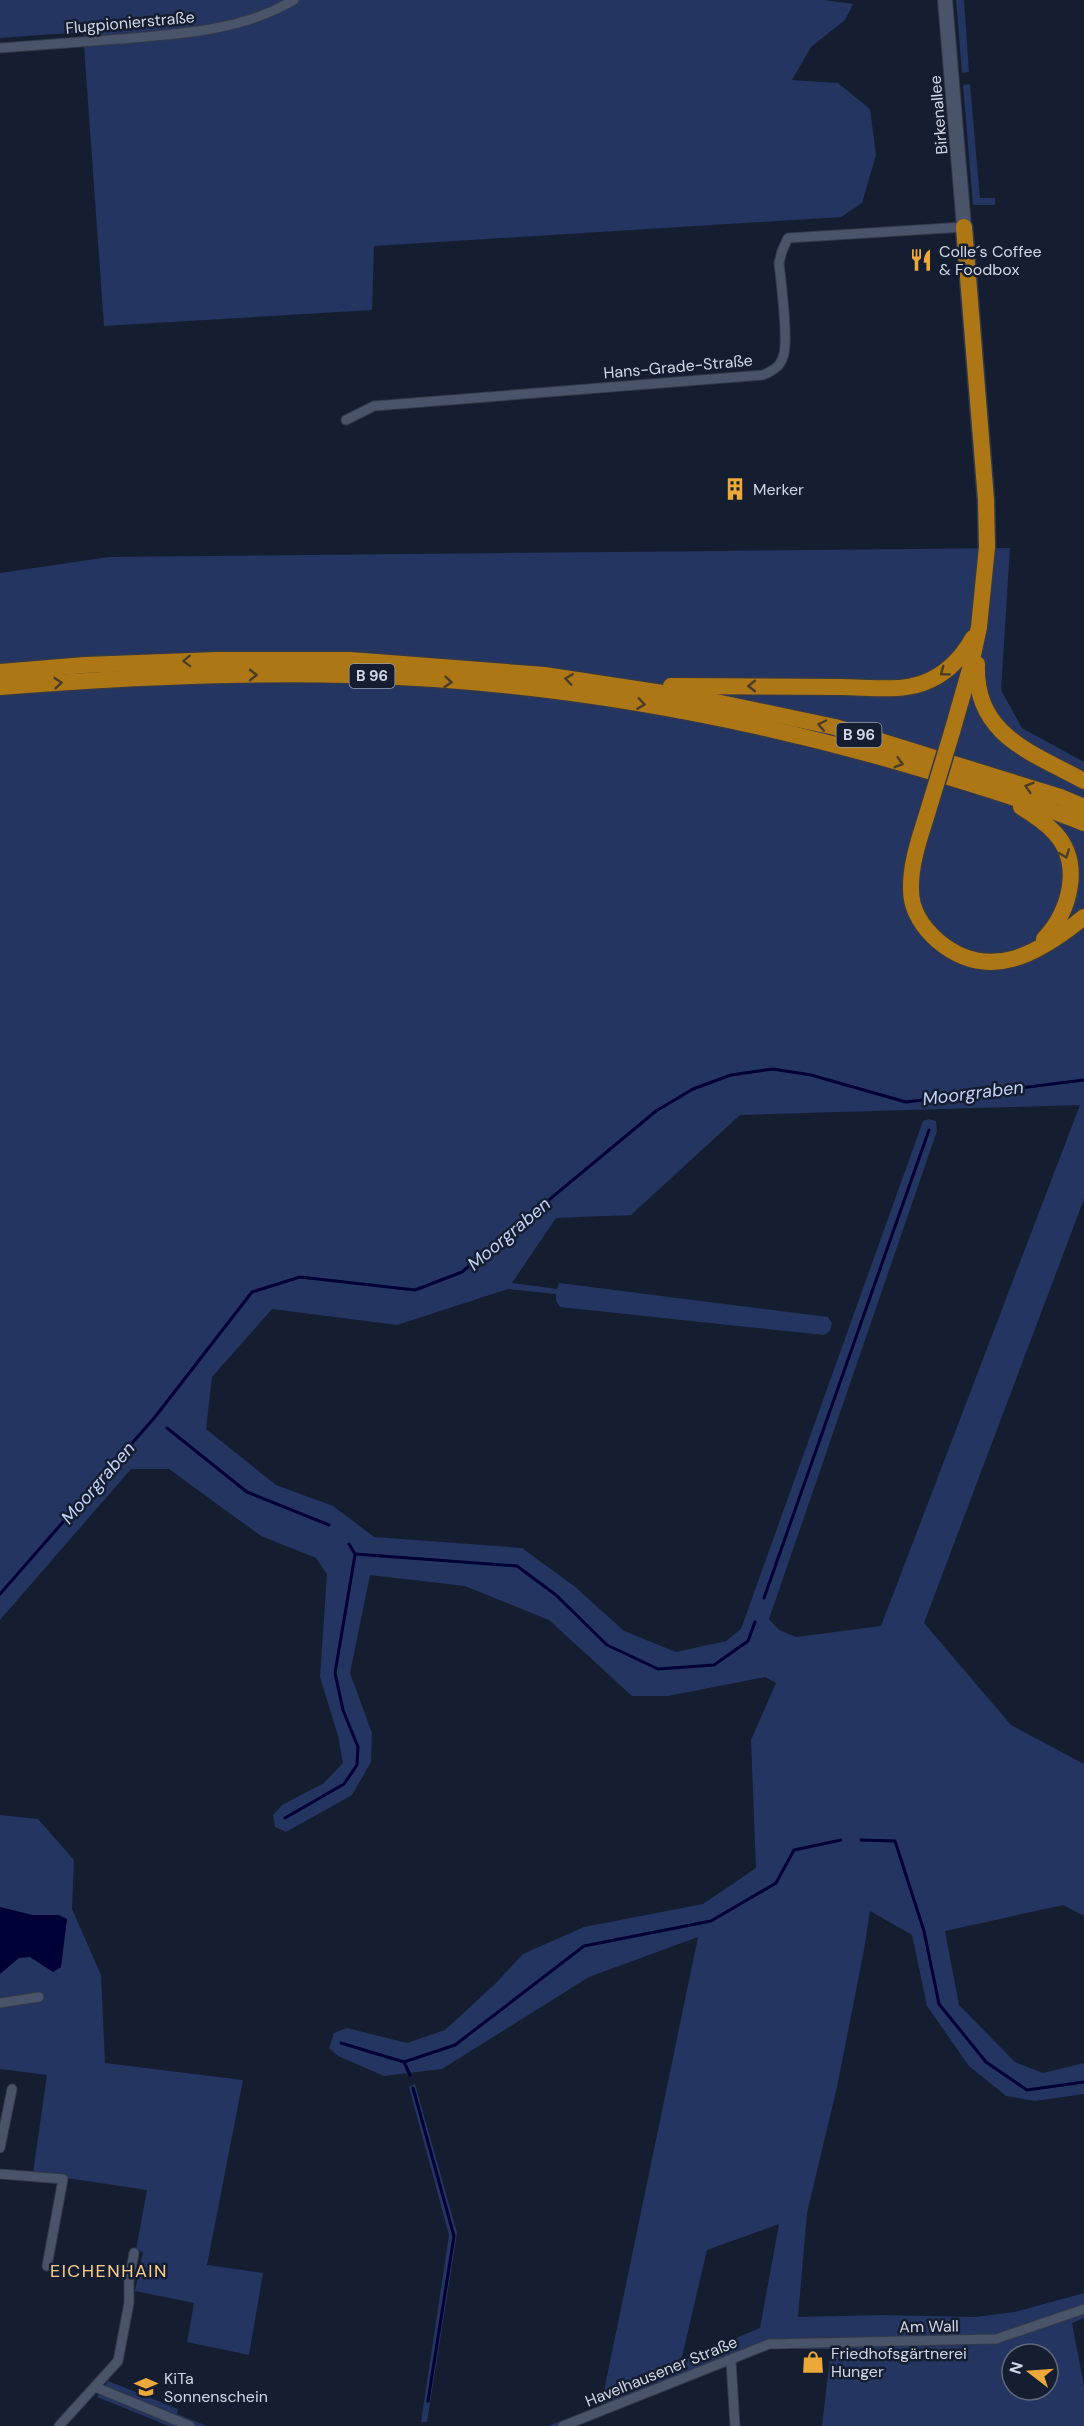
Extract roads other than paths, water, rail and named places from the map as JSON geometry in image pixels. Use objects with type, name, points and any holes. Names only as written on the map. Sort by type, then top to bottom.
[{"type":"highway","points":[[964,226],[986,500],[987,547],[979,627],[978,692],[991,722],[1006,737],[1084,782]]},
{"type":"highway","points":[[627,687],[885,688],[920,685],[937,678],[953,666],[965,653],[979,627]]},
{"type":"highway","points":[[979,627],[970,669],[912,873],[911,891],[914,906],[921,923],[944,946],[962,957],[994,963],[1012,960],[1031,953],[1067,931],[1084,917]]},
{"type":"highway","name":"B 96","points":[[0,672],[85,665],[217,660],[350,660],[544,675],[702,699],[835,727],[1060,797],[1084,807]]},
{"type":"highway","name":"B 96","points":[[0,687],[217,675],[338,675],[408,678],[544,690],[662,708],[825,741],[992,790],[1084,823]]},
{"type":"highway","points":[[992,790],[1040,819],[1056,834],[1065,850],[1071,870],[1070,890],[1063,913],[1053,930],[1031,953]]},
{"type":"street","name":"Flugpionierstraße","points":[[0,48],[205,30],[256,17],[294,0]]},
{"type":"street","name":"Birkenallee","points":[[945,0],[964,226]]},
{"type":"street","name":"Hans-Grade-Straße","points":[[346,420],[374,406],[763,375],[775,369],[783,357],[785,341],[779,263],[788,238],[964,226]]},
{"type":"street","points":[[0,2003],[39,1997]]},
{"type":"street","points":[[0,2148],[12,2089]]},
{"type":"street","points":[[0,2174],[63,2179],[47,2266]]},
{"type":"street","points":[[59,2426],[120,2356],[134,2253]]},
{"type":"street","name":"Am Wall","points":[[769,2344],[996,2339],[1084,2309]]},
{"type":"street","name":"Havelhausener Straße","points":[[563,2426],[769,2344]]},
{"type":"street","points":[[730,2361],[735,2426]]},
{"type":"street","points":[[95,2387],[190,2426]]},
{"type":"waterway","name":"Moorgraben","points":[[0,1594],[155,1417],[252,1292],[300,1277],[415,1290],[462,1272],[656,1111],[693,1089],[731,1075],[773,1069],[811,1075],[906,1102],[1084,1080]]},
{"type":"waterway","points":[[764,1598],[929,1130]]},
{"type":"waterway","points":[[167,1428],[247,1492],[329,1525]]},
{"type":"waterway","points":[[349,1544],[355,1554],[517,1566],[556,1595],[607,1645],[658,1669],[714,1665],[748,1641],[755,1622]]},
{"type":"waterway","points":[[285,1818],[344,1784],[357,1765],[358,1747],[343,1710],[335,1673],[355,1555]]},
{"type":"waterway","points":[[341,2043],[404,2062],[455,2045],[584,1946],[711,1921],[776,1883],[794,1850],[841,1840]]},
{"type":"waterway","points":[[861,1840],[895,1841],[924,1931],[939,2004],[986,2062],[1027,2090],[1084,2082]]},
{"type":"waterway","points":[[404,2062],[410,2075]]},
{"type":"waterway","points":[[413,2088],[454,2236],[428,2401]]},
{"type":"place","name":"Colle´s Coffee & Foodbox","points":[[921,260]]},
{"type":"place","name":"Merker","points":[[735,489]]},
{"type":"place","name":"Friedhofsgärtnerei Hunger","points":[[813,2362]]},
{"type":"place","name":"KiTa Sonnenschein","points":[[146,2387]]},
{"type":"district","name":"EICHENHAIN","points":[[109,2271]]}]
